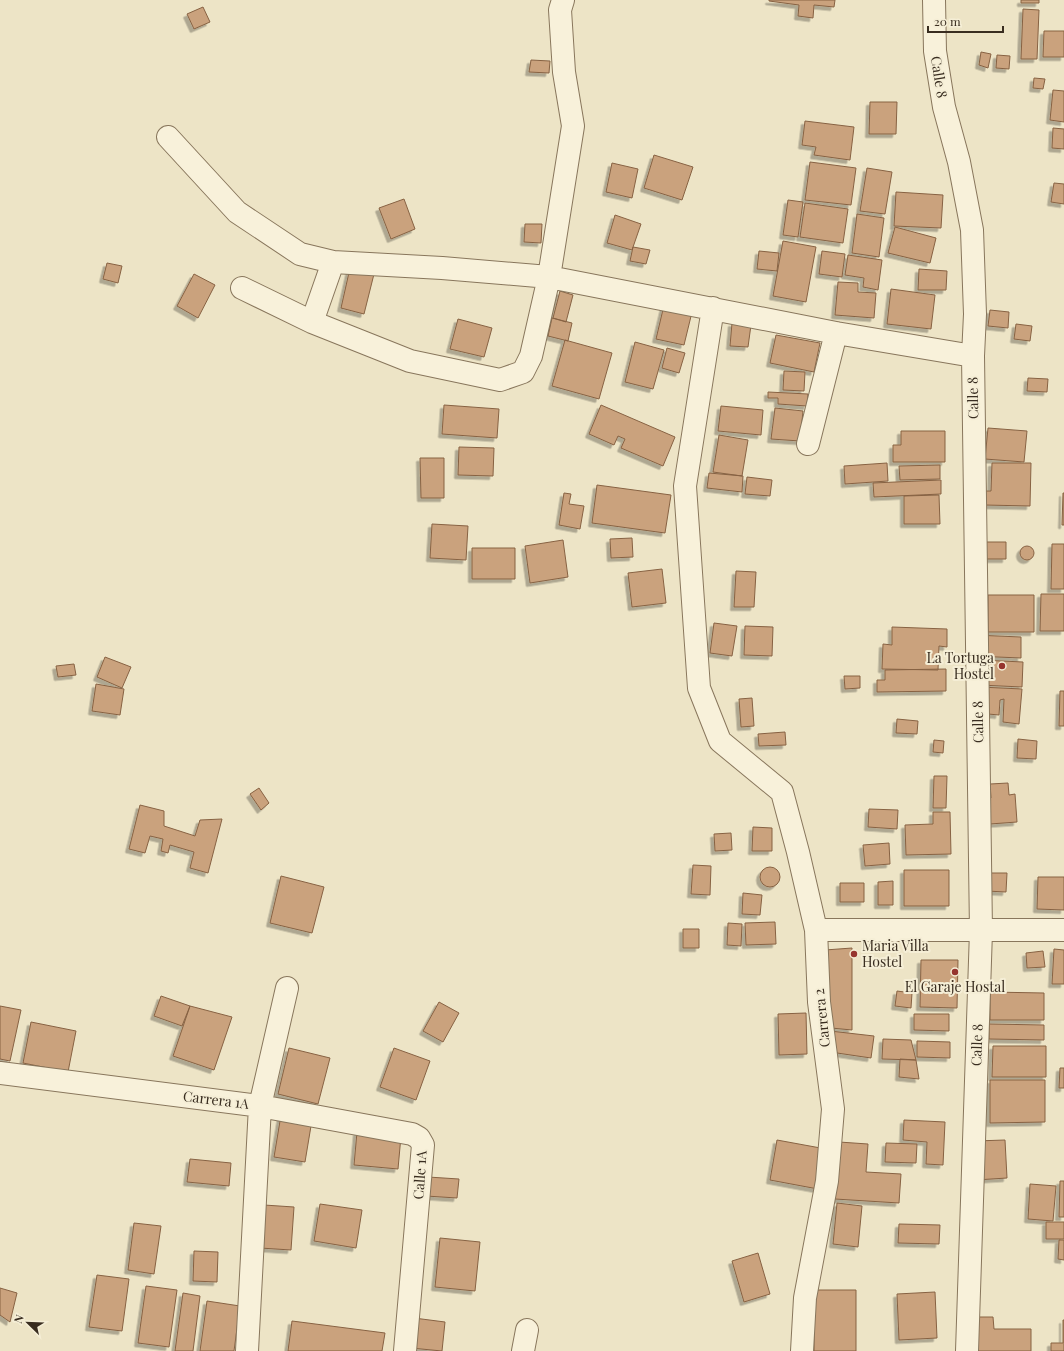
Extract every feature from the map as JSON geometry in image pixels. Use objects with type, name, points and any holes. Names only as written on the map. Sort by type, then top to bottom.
[{"type":"street","points":[[242,288],[312,322],[410,361],[500,380],[523,372],[531,356],[549,277],[573,126],[564,72],[560,10],[563,0]]},
{"type":"street","name":"Calle 8","points":[[934,0],[935,51],[944,107],[959,162],[972,230],[975,314],[973,356],[981,931],[968,1351]]},
{"type":"street","points":[[168,137],[236,212],[300,254],[333,262],[442,268],[549,277],[836,333],[973,356]]},
{"type":"street","points":[[312,322],[333,262]]},
{"type":"street","name":"Carrera 2","points":[[713,308],[685,486],[698,688],[720,741],[782,792],[816,930],[819,1002],[833,1109],[827,1181],[805,1298],[802,1351]]},
{"type":"street","points":[[808,444],[836,333]]},
{"type":"street","points":[[816,930],[1064,930]]},
{"type":"street","points":[[260,1106],[287,988]]},
{"type":"street","name":"Carrera 1A","points":[[0,1072],[260,1106],[247,1351]]},
{"type":"street","name":"Calle 1A","points":[[260,1106],[412,1134],[419,1138],[423,1145],[405,1351]]},
{"type":"street","points":[[523,1351],[527,1330]]},
{"type":"building","points":[[769,0],[835,0],[834,7],[814,5],[813,18],[798,16],[799,5]]},
{"type":"building","points":[[1021,0],[1039,0],[1039,3],[1021,3]]},
{"type":"building","points":[[203,7],[210,22],[194,29],[187,14]]},
{"type":"building","points":[[1023,9],[1039,10],[1037,59],[1021,59]]},
{"type":"building","points":[[1044,31],[1064,31],[1064,57],[1043,57]]},
{"type":"building","points":[[981,52],[991,54],[988,68],[979,65]]},
{"type":"building","points":[[997,55],[1010,56],[1009,69],[996,68]]},
{"type":"building","points":[[531,60],[550,61],[549,73],[529,72]]},
{"type":"building","points":[[1034,78],[1045,79],[1043,89],[1033,88]]},
{"type":"building","points":[[1053,90],[1064,91],[1064,122],[1050,120]]},
{"type":"building","points":[[870,102],[897,102],[896,134],[869,134]]},
{"type":"building","points":[[805,121],[854,127],[850,160],[814,155],[816,147],[802,145]]},
{"type":"building","points":[[1053,128],[1064,129],[1064,149],[1052,148]]},
{"type":"building","points":[[654,155],[693,167],[682,200],[644,188]]},
{"type":"building","points":[[810,162],[856,168],[851,205],[805,200]]},
{"type":"building","points":[[612,163],[638,169],[632,198],[606,192]]},
{"type":"building","points":[[867,168],[892,172],[885,214],[860,211]]},
{"type":"building","points":[[1054,183],[1064,184],[1064,204],[1051,202]]},
{"type":"building","points":[[896,192],[943,195],[941,228],[894,226]]},
{"type":"building","points":[[404,199],[415,229],[391,239],[379,208]]},
{"type":"building","points":[[788,200],[803,202],[798,237],[783,235]]},
{"type":"building","points":[[805,203],[848,209],[843,243],[800,237]]},
{"type":"building","points":[[857,214],[884,218],[879,257],[852,253]]},
{"type":"building","points":[[615,215],[641,224],[632,250],[607,243]]},
{"type":"building","points":[[525,224],[542,224],[541,243],[524,242]]},
{"type":"building","points":[[895,227],[936,238],[930,263],[888,253]]},
{"type":"building","points":[[783,241],[816,247],[806,302],[773,296]]},
{"type":"building","points":[[633,247],[650,250],[646,264],[630,261]]},
{"type":"building","points":[[759,251],[779,253],[777,271],[757,269]]},
{"type":"building","points":[[822,251],[845,254],[842,277],[819,274]]},
{"type":"building","points":[[848,255],[882,260],[878,290],[863,287],[864,278],[845,275]]},
{"type":"building","points":[[107,263],[122,266],[118,283],[103,279]]},
{"type":"building","points":[[350,268],[374,274],[364,314],[341,308]]},
{"type":"building","points":[[919,269],[947,271],[946,290],[918,290]]},
{"type":"building","points":[[194,274],[215,285],[198,318],[177,306]]},
{"type":"building","points":[[838,282],[858,283],[858,292],[876,293],[874,318],[835,315]]},
{"type":"building","points":[[891,289],[935,295],[931,329],[887,324]]},
{"type":"building","points":[[560,291],[573,295],[566,322],[553,318]]},
{"type":"building","points":[[665,301],[693,308],[684,345],[656,339]]},
{"type":"building","points":[[990,310],[1009,312],[1008,328],[988,326]]},
{"type":"building","points":[[552,318],[572,323],[568,341],[548,336]]},
{"type":"building","points":[[458,319],[492,328],[484,357],[450,349]]},
{"type":"building","points":[[732,323],[751,325],[748,347],[730,346]]},
{"type":"building","points":[[1016,324],[1032,326],[1030,341],[1014,339]]},
{"type":"building","points":[[776,335],[820,343],[814,372],[770,363]]},
{"type":"building","points":[[565,340],[612,353],[599,399],[552,386]]},
{"type":"building","points":[[635,342],[664,350],[653,389],[625,382]]},
{"type":"building","points":[[667,348],[685,353],[679,373],[662,368]]},
{"type":"building","points":[[784,371],[805,372],[804,391],[783,390]]},
{"type":"building","points":[[1028,378],[1048,379],[1047,392],[1027,391]]},
{"type":"building","points":[[768,392],[808,394],[807,406],[778,404],[778,398],[768,398]]},
{"type":"building","points":[[444,405],[499,409],[497,438],[442,434]]},
{"type":"building","points":[[601,405],[675,437],[663,466],[621,448],[625,439],[618,436],[614,445],[589,434]]},
{"type":"building","points":[[721,406],[763,410],[761,435],[718,431]]},
{"type":"building","points":[[775,408],[803,411],[800,441],[771,439]]},
{"type":"building","points":[[988,428],[1027,431],[1024,462],[985,459]]},
{"type":"building","points":[[901,431],[945,431],[945,462],[893,462],[893,445],[901,445]]},
{"type":"building","points":[[719,435],[748,440],[742,476],[713,472]]},
{"type":"building","points":[[459,447],[494,448],[493,476],[458,475]]},
{"type":"building","points":[[420,458],[444,458],[444,498],[421,498]]},
{"type":"building","points":[[887,463],[888,481],[845,484],[844,466]]},
{"type":"building","points":[[992,463],[1031,463],[1030,506],[984,505],[984,491],[991,491]]},
{"type":"building","points":[[940,465],[940,479],[900,480],[899,466]]},
{"type":"building","points":[[709,473],[743,476],[742,492],[707,488]]},
{"type":"building","points":[[747,477],[772,480],[770,496],[745,494]]},
{"type":"building","points":[[941,480],[941,494],[874,497],[873,483]]},
{"type":"building","points":[[597,485],[671,495],[665,533],[592,523]]},
{"type":"building","points":[[564,493],[571,494],[569,504],[584,506],[580,529],[559,525]]},
{"type":"building","points":[[1063,493],[1064,525],[1062,525]]},
{"type":"building","points":[[939,495],[940,524],[904,524],[904,496]]},
{"type":"building","points":[[432,524],[468,526],[466,560],[430,558]]},
{"type":"building","points":[[632,538],[633,557],[611,558],[610,539]]},
{"type":"building","points":[[563,540],[568,577],[530,583],[525,546]]},
{"type":"building","points":[[979,542],[1006,542],[1006,559],[978,559]]},
{"type":"building","points":[[1052,544],[1064,544],[1064,589],[1051,589]]},
{"type":"building","points":[[1027,546],[1032,548],[1034,553],[1032,558],[1027,560],[1022,558],[1020,553],[1022,548]]},
{"type":"building","points":[[472,548],[515,548],[515,579],[472,579]]},
{"type":"building","points":[[662,569],[666,603],[632,607],[628,573]]},
{"type":"building","points":[[736,571],[756,572],[754,607],[734,607]]},
{"type":"building","points":[[1041,594],[1064,594],[1064,631],[1040,631]]},
{"type":"building","points":[[988,595],[1034,595],[1034,632],[988,632]]},
{"type":"building","points":[[714,623],[737,626],[732,656],[710,653]]},
{"type":"building","points":[[745,626],[773,627],[772,656],[744,655]]},
{"type":"building","points":[[892,627],[947,629],[947,647],[939,646],[938,670],[882,669],[883,644],[892,645]]},
{"type":"building","points":[[974,635],[1021,637],[1021,658],[973,656]]},
{"type":"building","points":[[105,657],[131,667],[122,688],[97,677]]},
{"type":"building","points":[[981,660],[1023,662],[1022,687],[980,685]]},
{"type":"building","points":[[74,664],[76,675],[58,677],[56,666]]},
{"type":"building","points":[[946,669],[946,691],[877,692],[877,680],[885,680],[885,670]]},
{"type":"building","points":[[844,676],[860,676],[860,688],[845,689]]},
{"type":"building","points":[[96,684],[124,689],[120,715],[92,711]]},
{"type":"building","points":[[980,687],[1022,689],[1019,724],[1003,722],[1004,699],[1000,700],[999,715],[977,713]]},
{"type":"building","points":[[1060,691],[1064,691],[1064,726],[1059,726]]},
{"type":"building","points":[[752,698],[754,726],[741,727],[739,699]]},
{"type":"building","points":[[897,719],[918,721],[917,734],[896,733]]},
{"type":"building","points":[[785,732],[786,745],[759,746],[758,734]]},
{"type":"building","points":[[1018,739],[1037,741],[1036,759],[1017,758]]},
{"type":"building","points":[[934,740],[944,741],[943,753],[933,752]]},
{"type":"building","points":[[934,776],[947,776],[946,808],[933,808]]},
{"type":"building","points":[[1008,783],[1009,795],[1015,794],[1017,822],[990,824],[980,799],[991,798],[990,784]]},
{"type":"building","points":[[259,788],[269,803],[261,810],[250,794]]},
{"type":"building","points":[[140,805],[164,811],[164,826],[195,836],[200,820],[222,819],[208,873],[190,868],[194,852],[170,845],[168,853],[161,851],[163,839],[150,836],[145,853],[129,849]]},
{"type":"building","points":[[869,809],[898,810],[897,829],[868,827]]},
{"type":"building","points":[[933,812],[950,812],[951,854],[906,855],[905,825],[933,824]]},
{"type":"building","points":[[753,827],[772,828],[772,851],[752,851]]},
{"type":"building","points":[[731,833],[732,850],[715,851],[714,834]]},
{"type":"building","points":[[889,843],[890,864],[865,866],[863,845]]},
{"type":"building","points":[[693,865],[711,866],[710,895],[691,894]]},
{"type":"building","points":[[766,867],[774,867],[780,873],[780,881],[774,887],[766,887],[760,881],[760,873]]},
{"type":"building","points":[[904,870],[949,870],[949,906],[904,906]]},
{"type":"building","points":[[987,873],[1007,873],[1006,892],[986,891]]},
{"type":"building","points":[[281,876],[324,887],[312,933],[270,923]]},
{"type":"building","points":[[1038,877],[1064,877],[1064,910],[1037,909]]},
{"type":"building","points":[[893,881],[893,905],[878,905],[878,882]]},
{"type":"building","points":[[840,883],[864,883],[864,902],[840,902]]},
{"type":"building","points":[[743,893],[762,895],[760,915],[742,914]]},
{"type":"building","points":[[775,922],[776,944],[746,945],[745,923]]},
{"type":"building","points":[[728,923],[742,924],[741,946],[727,945]]},
{"type":"building","points":[[683,929],[699,929],[699,948],[683,948]]},
{"type":"building","points":[[852,948],[852,1030],[831,1028],[825,950]]},
{"type":"building","points":[[1054,949],[1064,950],[1064,984],[1052,984]]},
{"type":"building","points":[[1043,951],[1045,967],[1027,968],[1026,953]]},
{"type":"building","points":[[921,960],[958,960],[957,1008],[920,1007]]},
{"type":"building","points":[[897,991],[912,993],[911,1008],[895,1006]]},
{"type":"building","points":[[990,992],[1044,993],[1044,1020],[990,1020]]},
{"type":"building","points":[[161,996],[190,1006],[182,1026],[154,1016]]},
{"type":"building","points":[[439,1002],[459,1013],[443,1042],[423,1031]]},
{"type":"building","points":[[0,1006],[21,1010],[10,1061],[0,1059]]},
{"type":"building","points":[[190,1006],[232,1017],[214,1070],[173,1056]]},
{"type":"building","points":[[806,1013],[807,1054],[779,1055],[778,1014]]},
{"type":"building","points":[[914,1014],[949,1014],[949,1031],[914,1030]]},
{"type":"building","points":[[31,1022],[76,1031],[68,1072],[23,1063]]},
{"type":"building","points":[[989,1024],[1044,1025],[1044,1040],[989,1039]]},
{"type":"building","points":[[830,1031],[874,1036],[871,1058],[837,1053]]},
{"type":"building","points":[[883,1039],[911,1040],[916,1060],[882,1059]]},
{"type":"building","points":[[917,1041],[950,1042],[950,1058],[917,1057]]},
{"type":"building","points":[[993,1046],[1046,1046],[1046,1077],[992,1077]]},
{"type":"building","points":[[289,1048],[330,1058],[318,1104],[278,1094]]},
{"type":"building","points":[[394,1048],[430,1061],[416,1100],[380,1087]]},
{"type":"building","points":[[900,1059],[916,1060],[919,1079],[899,1077]]},
{"type":"building","points":[[1060,1068],[1064,1068],[1064,1088],[1059,1088]]},
{"type":"building","points":[[990,1080],[1045,1080],[1045,1122],[990,1123]]},
{"type":"building","points":[[281,1115],[312,1120],[305,1162],[274,1157]]},
{"type":"building","points":[[904,1120],[945,1122],[943,1165],[926,1164],[927,1142],[903,1140]]},
{"type":"building","points":[[357,1132],[401,1136],[398,1169],[354,1165]]},
{"type":"building","points":[[777,1140],[826,1149],[818,1189],[770,1180]]},
{"type":"building","points":[[1005,1140],[1007,1178],[976,1180],[975,1141]]},
{"type":"building","points":[[839,1142],[868,1144],[866,1172],[901,1174],[899,1203],[835,1199]]},
{"type":"building","points":[[886,1143],[917,1144],[916,1163],[885,1162]]},
{"type":"building","points":[[190,1159],[231,1163],[229,1186],[187,1182]]},
{"type":"building","points":[[428,1177],[459,1179],[457,1198],[426,1196]]},
{"type":"building","points":[[1060,1181],[1064,1181],[1064,1217],[1059,1217]]},
{"type":"building","points":[[1030,1184],[1056,1186],[1053,1221],[1028,1219]]},
{"type":"building","points":[[837,1203],[862,1206],[858,1247],[833,1244]]},
{"type":"building","points":[[320,1204],[362,1210],[356,1248],[314,1241]]},
{"type":"building","points":[[264,1205],[294,1207],[291,1250],[260,1248]]},
{"type":"building","points":[[1046,1222],[1064,1222],[1064,1239],[1046,1239]]},
{"type":"building","points":[[134,1223],[161,1226],[154,1274],[128,1270]]},
{"type":"building","points":[[899,1224],[940,1225],[939,1244],[898,1243]]},
{"type":"building","points":[[440,1238],[480,1242],[475,1291],[435,1287]]},
{"type":"building","points":[[1059,1240],[1064,1240],[1064,1260],[1058,1259]]},
{"type":"building","points":[[194,1251],[218,1252],[217,1282],[193,1281]]},
{"type":"building","points":[[758,1253],[770,1294],[744,1302],[732,1261]]},
{"type":"building","points":[[97,1275],[129,1279],[122,1331],[89,1327]]},
{"type":"building","points":[[146,1286],[177,1290],[169,1347],[138,1343]]},
{"type":"building","points":[[0,1288],[17,1293],[10,1322],[0,1315]]},
{"type":"building","points":[[814,1290],[856,1290],[856,1351],[814,1351]]},
{"type":"building","points":[[935,1292],[937,1338],[899,1340],[897,1294]]},
{"type":"building","points":[[183,1293],[200,1296],[193,1351],[175,1351]]},
{"type":"building","points":[[207,1301],[240,1306],[234,1351],[200,1351]]},
{"type":"building","points":[[972,1317],[993,1317],[994,1329],[1031,1329],[1031,1351],[972,1351]]},
{"type":"building","points":[[414,1318],[445,1322],[442,1351],[411,1348]]},
{"type":"building","points":[[1063,1320],[1064,1351],[1051,1351],[1051,1343],[1063,1343]]},
{"type":"building","points":[[292,1321],[385,1333],[382,1351],[288,1351]]},
{"type":"place","name":"La Tortuga Hostel","points":[[1002,666]]},
{"type":"place","name":"Maria Villa Hostel","points":[[854,954]]},
{"type":"place","name":"El Garaje Hostal","points":[[955,972]]}]
